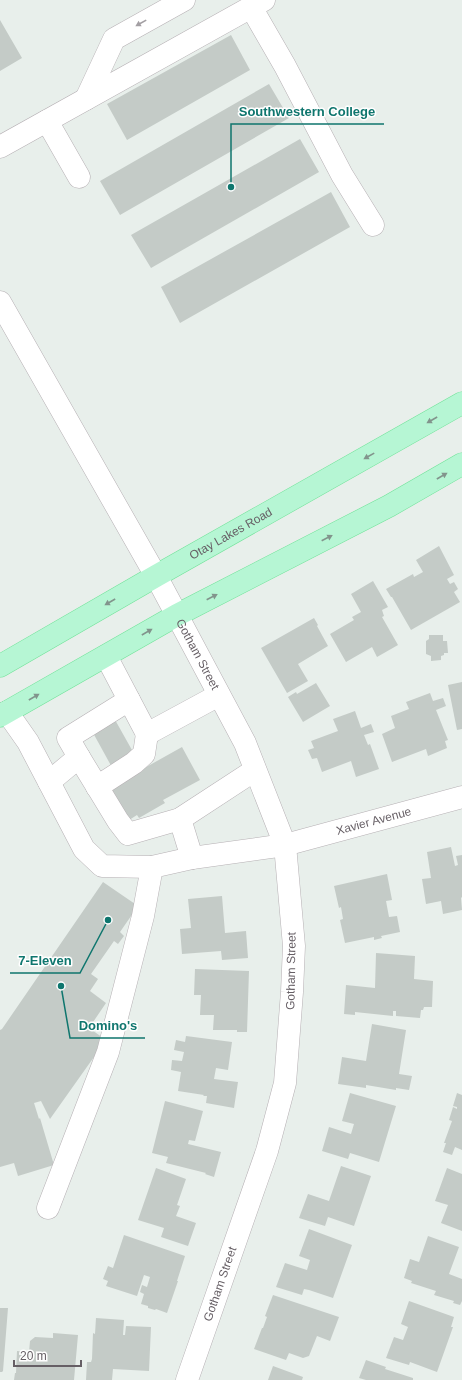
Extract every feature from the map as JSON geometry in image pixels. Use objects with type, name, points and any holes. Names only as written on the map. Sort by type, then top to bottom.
[{"type":"main road","name":"Otay Lakes Road","points":[[0,666],[462,403]]},
{"type":"main road","points":[[4,714],[177,614],[389,506],[462,464]]},
{"type":"street","points":[[86,99],[114,39],[184,0]]},
{"type":"street","points":[[0,147],[258,4],[286,66],[342,175],[373,225]]},
{"type":"street","points":[[47,121],[79,177]]},
{"type":"street","name":"Gotham Street","points":[[0,302],[156,576],[245,743],[285,845],[294,946],[292,992],[284,1083],[267,1151],[186,1380]]},
{"type":"street","points":[[97,787],[134,763],[144,754],[147,734],[106,656]]},
{"type":"street","points":[[147,734],[219,695]]},
{"type":"street","points":[[129,700],[68,738],[118,821],[128,834],[180,819],[256,770]]},
{"type":"street","name":"Xavier Avenue","points":[[4,714],[28,742],[84,849],[102,866],[152,867],[192,858],[285,845],[462,797]]},
{"type":"street","points":[[49,782],[79,757]]},
{"type":"street","points":[[180,819],[192,858]]},
{"type":"street","points":[[48,1208],[108,1052],[143,916],[152,867]]},
{"type":"building","points":[[0,20],[22,58],[0,71]]},
{"type":"building","points":[[231,35],[250,70],[127,140],[107,104]]},
{"type":"building","points":[[269,84],[289,118],[120,215],[100,181]]},
{"type":"building","points":[[300,139],[319,172],[151,268],[131,235]]},
{"type":"building","points":[[331,192],[350,227],[180,323],[161,287]]},
{"type":"building","points":[[439,546],[454,575],[447,579],[450,584],[454,582],[458,589],[454,592],[460,602],[411,630],[386,589],[413,574],[414,577],[423,572],[416,560]]},
{"type":"building","points":[[373,581],[388,607],[382,610],[384,616],[382,617],[398,645],[377,657],[372,647],[346,662],[330,634],[354,620],[352,617],[361,612],[351,594]]},
{"type":"building","points":[[314,618],[328,646],[298,664],[308,681],[287,693],[261,648]]},
{"type":"building","points":[[429,635],[443,635],[443,641],[447,641],[448,653],[444,653],[444,655],[441,656],[441,660],[431,661],[431,656],[426,654],[426,641],[429,639]]},
{"type":"building","points":[[462,682],[462,729],[457,730],[448,685]]},
{"type":"building","points":[[316,683],[330,706],[303,722],[288,697],[296,692],[297,694]]},
{"type":"building","points":[[430,693],[433,701],[443,698],[446,706],[436,710],[448,740],[445,741],[447,748],[428,756],[426,749],[392,762],[382,734],[395,728],[391,716],[409,709],[406,702]]},
{"type":"building","points":[[355,711],[361,728],[371,724],[374,732],[364,735],[368,745],[370,744],[379,769],[356,777],[351,761],[322,772],[317,758],[312,759],[308,750],[314,748],[311,741],[338,731],[333,719]]},
{"type":"building","points":[[114,718],[137,759],[114,771],[92,731]]},
{"type":"building","points":[[182,747],[200,780],[163,800],[165,803],[139,818],[137,815],[126,822],[107,789]]},
{"type":"building","points":[[451,847],[455,866],[458,865],[456,856],[462,855],[462,910],[443,914],[441,901],[426,904],[422,879],[431,878],[427,852]]},
{"type":"building","points":[[387,874],[392,900],[386,901],[389,917],[397,916],[400,932],[381,936],[382,938],[374,940],[374,937],[345,943],[340,920],[343,919],[341,907],[339,908],[334,886]]},
{"type":"building","points":[[103,882],[138,906],[120,932],[124,936],[118,944],[114,941],[91,974],[98,979],[90,991],[106,1003],[89,1028],[106,1040],[50,1119],[41,1101],[34,1103],[54,1165],[18,1176],[14,1163],[0,1167],[0,1030]]},
{"type":"building","points":[[222,896],[225,933],[246,931],[248,958],[222,960],[221,951],[182,954],[180,929],[191,928],[188,899]]},
{"type":"building","points":[[376,953],[415,956],[414,979],[433,981],[432,1007],[424,1007],[423,1010],[421,1010],[420,1018],[396,1016],[396,1011],[393,1011],[393,1016],[355,1012],[355,1015],[344,1014],[346,985],[375,988]]},
{"type":"building","points":[[195,969],[249,971],[247,1032],[237,1032],[237,1030],[213,1030],[214,1015],[200,1015],[201,995],[194,995]]},
{"type":"building","points":[[372,1024],[406,1030],[399,1074],[412,1076],[409,1090],[396,1088],[396,1090],[366,1085],[366,1088],[338,1084],[342,1057],[366,1061]]},
{"type":"building","points":[[186,1036],[232,1042],[228,1070],[216,1068],[214,1079],[238,1082],[234,1108],[206,1103],[207,1096],[203,1096],[204,1095],[178,1091],[181,1072],[171,1070],[172,1060],[182,1061],[184,1052],[174,1050],[176,1040],[185,1042]]},
{"type":"building","points":[[350,1093],[396,1106],[379,1162],[350,1153],[348,1159],[322,1151],[329,1127],[351,1134],[354,1124],[342,1121]]},
{"type":"building","points":[[457,1093],[462,1095],[462,1150],[455,1147],[452,1155],[443,1152],[446,1143],[444,1143],[452,1121],[449,1120],[453,1107],[457,1109],[457,1107],[453,1106]]},
{"type":"building","points":[[165,1101],[203,1111],[195,1141],[189,1140],[188,1144],[221,1152],[214,1177],[205,1174],[206,1173],[166,1163],[168,1157],[152,1153]]},
{"type":"building","points":[[341,1166],[371,1176],[354,1226],[328,1217],[325,1226],[299,1218],[308,1194],[329,1201]]},
{"type":"building","points":[[156,1168],[186,1179],[177,1205],[180,1206],[176,1216],[196,1223],[188,1246],[161,1237],[164,1228],[138,1220]]},
{"type":"building","points":[[447,1168],[462,1174],[462,1231],[441,1223],[448,1205],[435,1201]]},
{"type":"building","points":[[309,1229],[352,1245],[333,1298],[304,1289],[302,1295],[276,1287],[285,1263],[307,1270],[310,1260],[299,1256]]},
{"type":"building","points":[[124,1235],[185,1256],[167,1313],[148,1308],[148,1306],[141,1304],[144,1294],[140,1292],[142,1285],[147,1287],[150,1277],[144,1275],[137,1296],[106,1286],[108,1281],[103,1279],[108,1266],[113,1268]]},
{"type":"building","points":[[428,1236],[459,1247],[449,1274],[462,1279],[462,1301],[460,1305],[453,1303],[454,1301],[434,1295],[436,1291],[411,1283],[412,1281],[404,1278],[410,1259],[419,1262]]},
{"type":"building","points":[[273,1295],[339,1317],[330,1341],[317,1336],[309,1356],[303,1358],[289,1353],[286,1360],[254,1349],[267,1317],[265,1316]]},
{"type":"building","points":[[409,1301],[454,1317],[451,1327],[453,1327],[437,1372],[410,1362],[409,1365],[386,1358],[394,1337],[403,1340],[408,1327],[401,1324]]},
{"type":"building","points":[[0,1308],[8,1308],[2,1372],[0,1372]]},
{"type":"building","points":[[96,1318],[124,1320],[123,1335],[125,1335],[126,1326],[151,1327],[149,1371],[113,1369],[112,1380],[86,1380],[87,1362],[91,1362],[92,1359],[93,1333],[95,1334]]},
{"type":"building","points":[[53,1333],[78,1335],[74,1380],[14,1380],[16,1373],[17,1351],[29,1352],[30,1341],[35,1337],[53,1338]]},
{"type":"building","points":[[366,1360],[386,1367],[385,1369],[413,1378],[413,1380],[366,1380],[359,1378]]},
{"type":"building","points":[[273,1366],[303,1377],[302,1380],[268,1380]]},
{"type":"place","name":"Southwestern College","points":[[231,187]]},
{"type":"place","name":"7-Eleven","points":[[108,920]]},
{"type":"place","name":"Domino's","points":[[61,986]]}]
